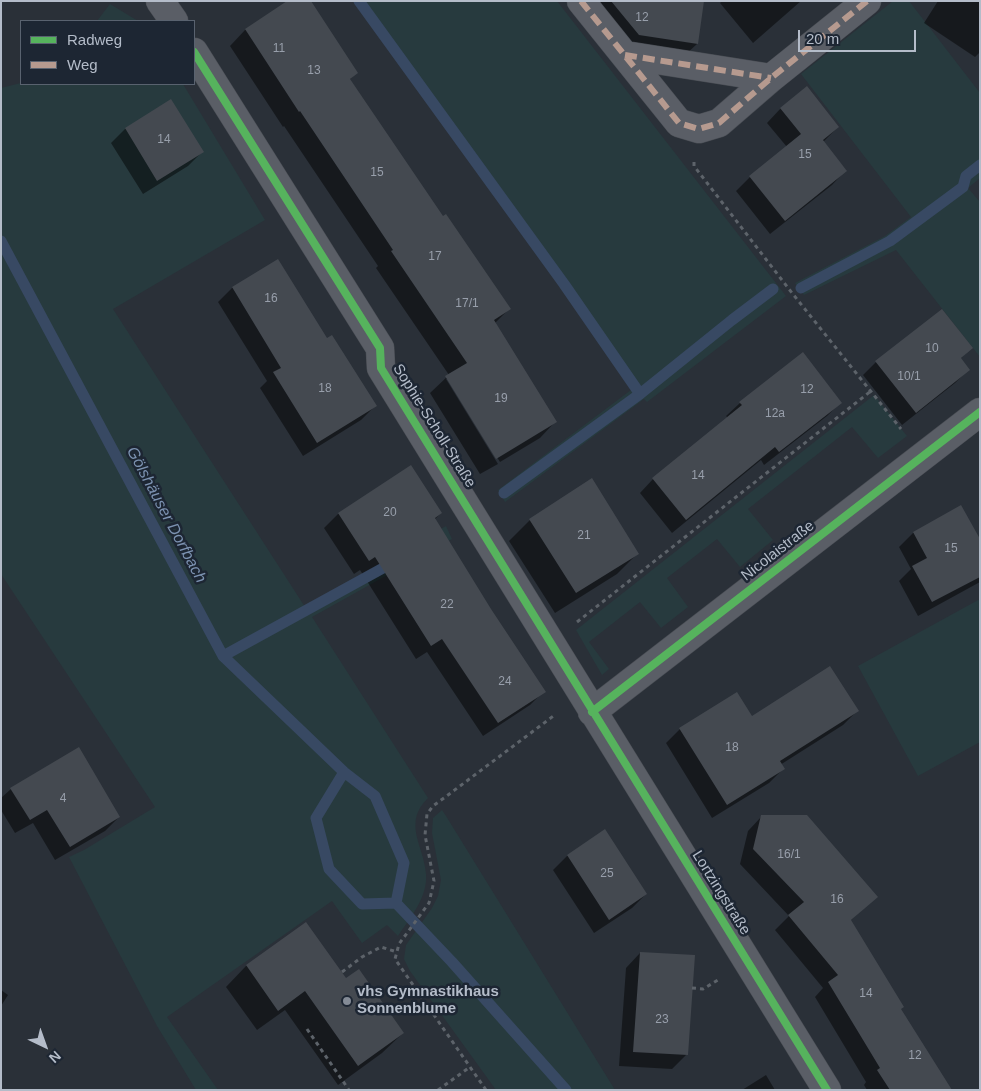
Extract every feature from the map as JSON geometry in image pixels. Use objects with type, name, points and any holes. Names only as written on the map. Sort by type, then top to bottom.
[{"type":"street","points":[[160,1],[173,20]]},
{"type":"street","points":[[581,1],[679,123],[699,129],[719,123],[771,78],[867,1]]},
{"type":"street","name":"Sophie-Scholl-Straße","points":[[195,54],[380,348],[381,368],[592,712]]},
{"type":"street","points":[[625,55],[771,78]]},
{"type":"street","name":"Nicolaistraße","points":[[592,712],[977,421]]},
{"type":"street","name":"Lortzingstraße","points":[[592,712],[827,1090]]},
{"type":"path","points":[[699,129],[694,166],[906,436]]},
{"type":"path","points":[[576,622],[871,391]]},
{"type":"path","points":[[486,1090],[395,959],[399,944],[429,903],[434,881],[425,835],[427,814],[433,806],[558,713]]},
{"type":"path","points":[[342,972],[362,957],[381,948],[397,952]]},
{"type":"path","points":[[692,988],[703,989],[721,979]]},
{"type":"path","points":[[307,1029],[349,1090]]},
{"type":"path","points":[[438,1090],[470,1066]]},
{"type":"green space","points":[[359,1],[557,1],[786,296],[647,402],[644,399],[505,502],[498,490],[635,387],[564,284]]},
{"type":"green space","points":[[893,1],[909,1],[980,93],[980,178],[968,188],[980,202],[980,357],[896,250],[804,295],[795,283],[885,236],[911,217],[801,74]]},
{"type":"green space","points":[[110,4],[136,20],[98,20]]},
{"type":"green space","points":[[20,83],[20,85],[184,85],[265,220],[113,309],[305,607],[446,526],[452,539],[312,617],[428,798],[420,807],[416,816],[415,826],[426,874],[426,883],[421,899],[413,915],[398,936],[387,925],[362,943],[332,901],[167,1017],[218,1090],[196,1090],[157,1026],[69,857],[155,807],[1,574],[1,88]]},
{"type":"green space","points":[[874,395],[907,436],[878,458],[852,427],[748,509],[773,540],[740,567],[717,539],[667,578],[688,607],[661,628],[640,602],[589,642],[609,669],[602,675],[576,630]]},
{"type":"green space","points":[[980,599],[980,742],[918,776],[858,666]]},
{"type":"green space","points":[[442,810],[615,1090],[496,1090],[410,971],[404,959],[406,945],[432,908],[438,896],[441,880],[432,833],[433,818]]},
{"type":"building","points":[[287,1],[311,1],[358,73],[350,79],[443,216],[446,214],[511,309],[494,320],[557,422],[496,459],[445,376],[467,363],[245,29]]},
{"type":"building","points":[[611,1],[704,1],[698,44],[639,35]]},
{"type":"building","points":[[807,86],[839,127],[823,140],[847,171],[785,221],[749,176],[801,134],[780,108]]},
{"type":"building","points":[[171,99],[204,152],[157,181],[125,128]]},
{"type":"building","points":[[278,259],[327,338],[332,335],[377,406],[317,443],[273,372],[281,368],[232,287]]},
{"type":"building","points":[[942,309],[973,348],[961,358],[970,370],[916,413],[875,361]]},
{"type":"building","points":[[803,352],[842,403],[779,452],[775,447],[686,520],[652,478],[742,405],[739,402]]},
{"type":"building","points":[[411,465],[442,513],[435,518],[491,609],[546,692],[498,723],[442,639],[431,646],[375,557],[369,561],[338,513]]},
{"type":"building","points":[[592,478],[639,554],[576,593],[529,519]]},
{"type":"building","points":[[961,505],[980,539],[980,577],[932,602],[912,566],[927,558],[913,532]]},
{"type":"building","points":[[830,666],[859,711],[780,761],[785,769],[727,805],[679,728],[737,692],[752,716]]},
{"type":"building","points":[[79,747],[120,817],[70,847],[47,810],[30,820],[10,788]]},
{"type":"building","points":[[761,815],[807,815],[878,897],[851,920],[904,1007],[901,1009],[952,1090],[890,1090],[877,1070],[880,1068],[828,982],[838,975],[788,915],[804,902],[753,849]]},
{"type":"building","points":[[605,829],[647,894],[609,920],[567,855]]},
{"type":"building","name":"vhs Gymnastikhaus Sonnenblume","points":[[306,922],[346,978],[359,969],[404,1033],[358,1066],[305,991],[278,1011],[246,965]]},
{"type":"building","points":[[640,952],[695,955],[688,1055],[633,1052]]},
{"type":"waterway","points":[[359,1],[564,284],[640,394]]},
{"type":"waterway","points":[[801,288],[890,241],[963,187],[966,176],[980,165]]},
{"type":"waterway","name":"Gölshäuser Dorfbach","points":[[1,241],[223,656],[344,772],[375,796],[404,863],[396,903],[452,962],[566,1090]]},
{"type":"waterway","points":[[504,493],[640,394],[773,289]]},
{"type":"waterway","points":[[223,656],[394,562]]},
{"type":"waterway","name":"Gölshäuser Dorfbach","points":[[344,772],[316,818],[329,869],[362,904],[396,903]]},
{"type":"marked path","points":[[581,1],[679,123],[699,129],[719,123],[771,78],[867,1]]},
{"type":"marked path","points":[[625,55],[771,78]]},
{"type":"cycle path","points":[[195,54],[380,348],[381,368],[827,1090]]},
{"type":"cycle path","points":[[592,712],[980,412]]},
{"type":"place","name":"vhs Gymnastikhaus Sonnenblume","points":[[347,1001]]}]
